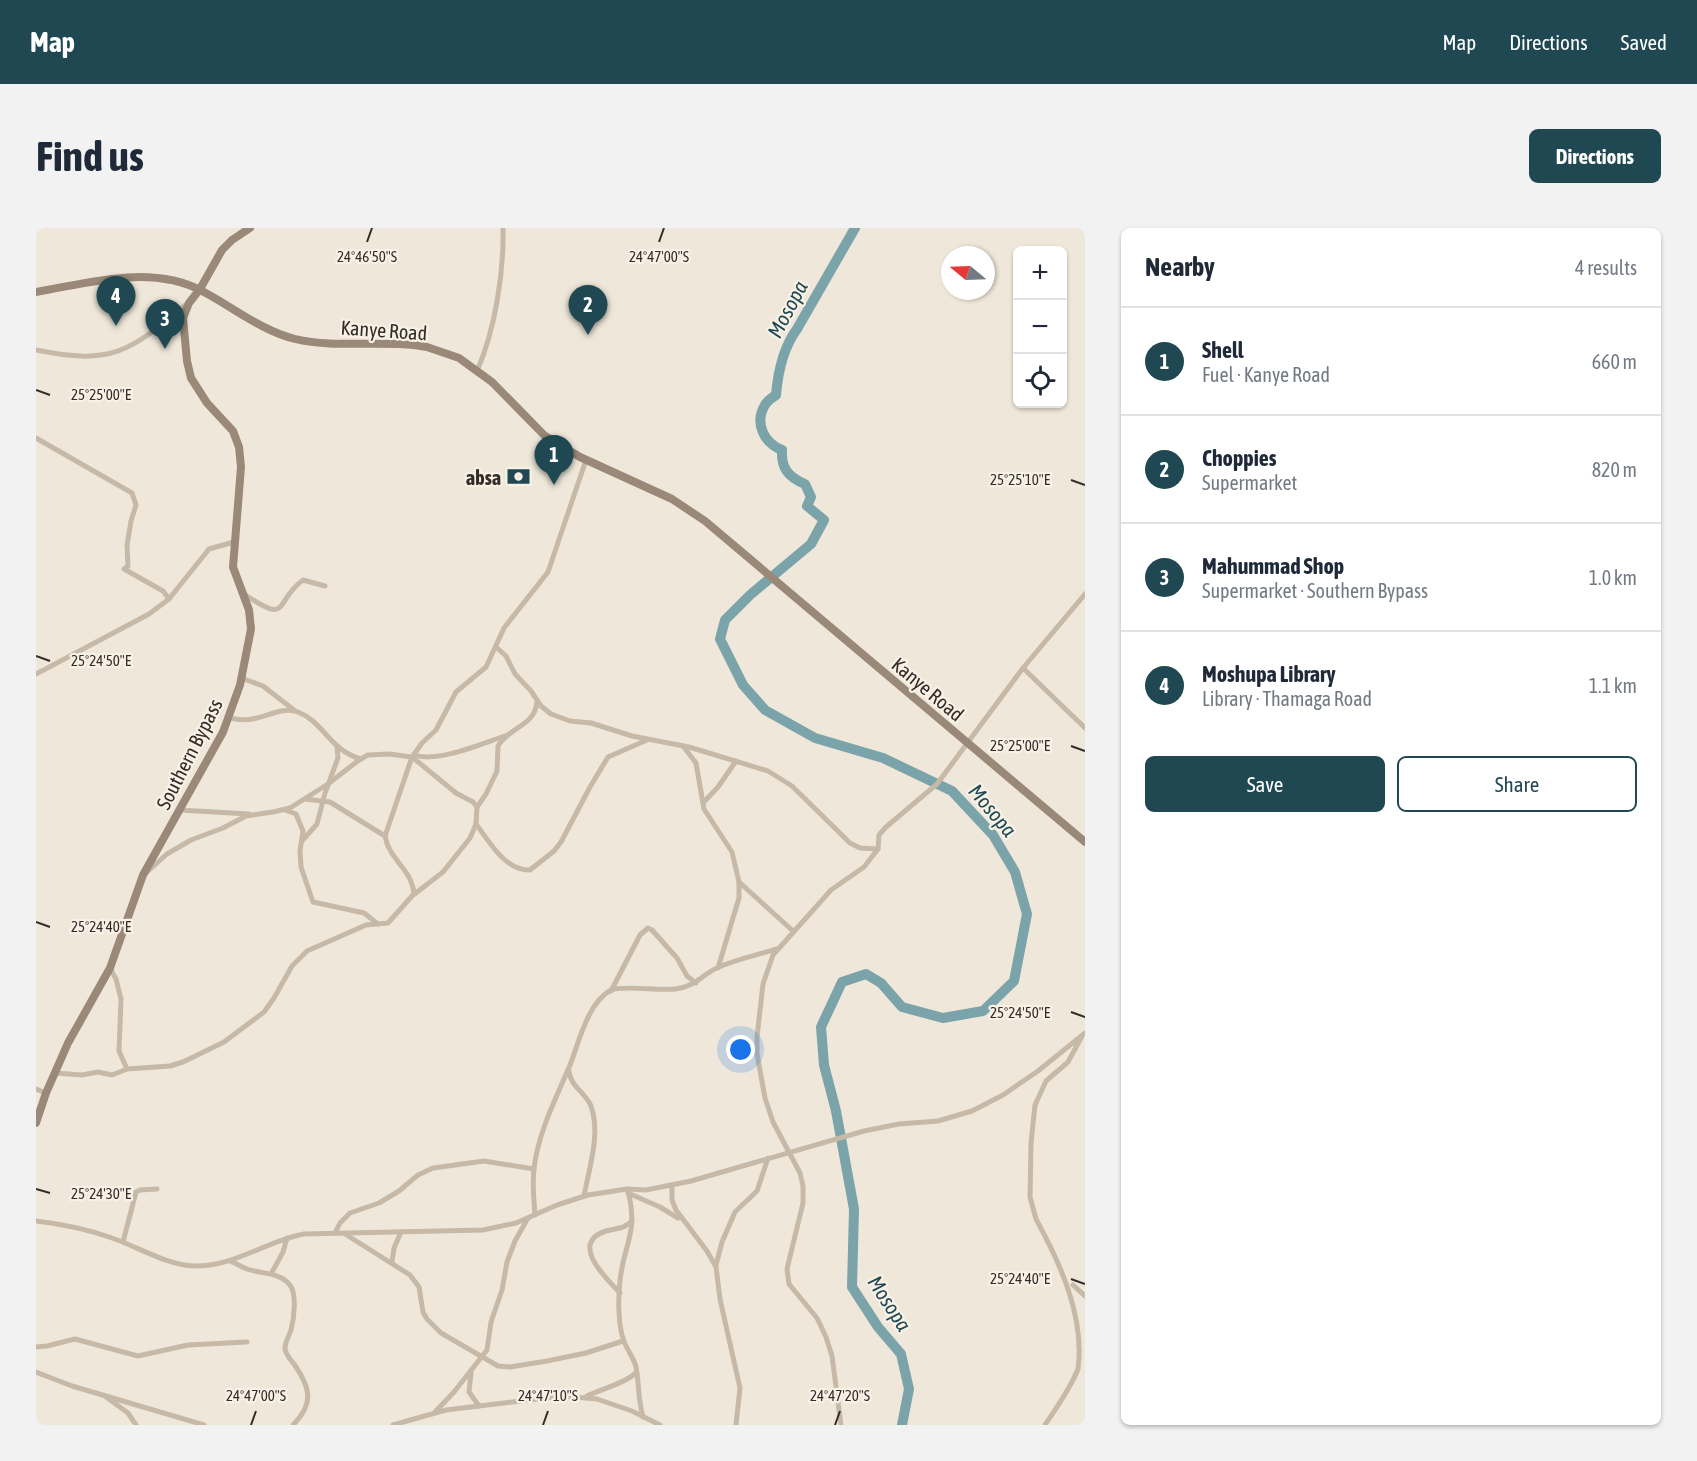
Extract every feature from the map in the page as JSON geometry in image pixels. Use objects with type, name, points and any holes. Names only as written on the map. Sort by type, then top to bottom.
[{"type":"main road","name":"Southern Bypass","points":[[36,1123],[46,1092],[74,1032],[111,968],[143,875],[229,718],[241,678],[251,629],[249,610],[233,567],[241,467],[239,447],[233,431],[207,403],[191,378],[185,351],[183,318],[189,303],[200,289],[222,250],[250,228]]},
{"type":"main road","name":"Kanye Road","points":[[36,292],[103,280],[135,277],[160,278],[200,289],[266,329],[295,339],[314,343],[401,344],[427,347],[459,358],[492,382],[545,436],[586,460],[672,499],[705,521],[1085,842]]},
{"type":"street","points":[[477,371],[490,334],[503,249],[503,228]]},
{"type":"street","points":[[36,350],[79,357],[111,354],[155,332],[189,303]]},
{"type":"street","points":[[36,438],[132,493],[136,505],[130,521],[127,545],[128,566],[124,569],[163,591],[169,598]]},
{"type":"street","points":[[385,836],[413,756],[436,730],[456,692],[486,667],[504,628],[531,596],[550,567],[586,460]]},
{"type":"street","points":[[36,674],[138,621],[169,598],[209,549],[234,542]]},
{"type":"street","points":[[242,593],[273,610],[279,609],[303,580],[325,586]]},
{"type":"street","points":[[841,1425],[832,1356],[826,1337],[817,1318],[789,1284],[788,1269],[803,1195],[800,1173],[788,1153],[765,1098],[757,1037],[762,984],[768,965],[778,948],[831,890],[864,867],[878,849],[879,835],[886,827],[937,784],[1023,668],[1085,594]]},
{"type":"street","points":[[496,647],[506,656],[515,674],[531,691],[537,702],[545,710],[560,718],[591,723],[683,746],[768,771],[792,786],[857,847],[878,849]]},
{"type":"street","points":[[1023,668],[1085,728]]},
{"type":"street","points":[[241,678],[263,686],[315,724],[338,748],[361,759]]},
{"type":"street","points":[[55,1073],[82,1076],[98,1072],[112,1075],[127,1070],[170,1066],[183,1062],[224,1042],[269,1006],[292,966],[307,951],[366,925],[388,923],[414,894],[443,872],[470,838],[476,824],[477,807],[497,771],[498,746],[508,735],[530,719],[537,709],[537,702]]},
{"type":"street","points":[[229,718],[252,719],[289,710],[296,711]]},
{"type":"street","points":[[284,810],[328,784],[361,759],[376,754],[427,758],[477,746],[508,735]]},
{"type":"street","points":[[476,824],[505,861],[519,869],[530,870],[554,851],[561,842],[608,757],[648,739]]},
{"type":"street","points":[[683,746],[691,755],[698,770],[707,816],[732,852],[739,882],[739,898],[718,968]]},
{"type":"street","points":[[302,841],[317,824],[322,800],[338,758],[338,748]]},
{"type":"street","points":[[413,756],[449,788],[473,802],[477,807]]},
{"type":"street","points":[[703,803],[736,761]]},
{"type":"street","points":[[305,799],[332,803],[385,836],[393,856],[410,877],[414,894]]},
{"type":"street","points":[[180,810],[250,814],[284,810],[293,812],[303,826],[301,867],[313,902],[364,913],[378,924]]},
{"type":"street","points":[[143,875],[181,845],[250,814]]},
{"type":"street","points":[[739,882],[793,931]]},
{"type":"street","points":[[536,1215],[534,1169],[549,1110],[569,1068],[584,1026],[595,1007],[610,991],[640,935],[648,928],[652,930],[677,958],[687,976],[696,983]]},
{"type":"street","points":[[610,991],[622,988],[679,989],[696,983],[718,968],[778,948]]},
{"type":"street","points":[[111,968],[121,999],[119,1052],[127,1070]]},
{"type":"street","points":[[36,1221],[83,1228],[172,1261],[192,1266],[230,1261],[304,1234],[483,1230],[528,1218],[584,1196],[646,1190],[692,1181],[864,1131],[900,1124],[938,1121],[972,1111],[1015,1088],[1084,1034]]},
{"type":"street","points":[[1045,1425],[1078,1369],[1084,1350],[1083,1324],[1071,1284],[1032,1208],[1030,1197],[1033,1113],[1043,1087],[1050,1077],[1068,1062],[1084,1034]]},
{"type":"street","points":[[569,1068],[570,1080],[588,1099],[593,1114],[595,1135],[584,1196]]},
{"type":"street","points":[[36,1089],[46,1092]]},
{"type":"street","points":[[716,1266],[732,1217],[739,1206],[757,1191],[768,1158]]},
{"type":"street","points":[[335,1233],[340,1222],[350,1213],[380,1203],[418,1175],[433,1168],[484,1161],[534,1169]]},
{"type":"street","points":[[672,1185],[672,1200],[682,1220],[716,1266],[720,1299],[740,1388],[736,1425]]},
{"type":"street","points":[[123,1242],[136,1192],[157,1189]]},
{"type":"street","points":[[628,1192],[682,1220]]},
{"type":"street","points":[[628,1192],[633,1210],[620,1281],[623,1341],[634,1361],[643,1417]]},
{"type":"street","points":[[434,1413],[487,1350],[491,1322],[502,1290],[507,1262],[515,1241],[528,1218]]},
{"type":"street","points":[[620,1293],[596,1266],[590,1247],[597,1235],[623,1228],[632,1221]]},
{"type":"street","points":[[392,1262],[394,1248],[401,1232]]},
{"type":"street","points":[[343,1233],[410,1275],[419,1287],[423,1312],[441,1333],[498,1366],[510,1367],[586,1353],[623,1341]]},
{"type":"street","points":[[271,1274],[287,1239]]},
{"type":"street","points":[[230,1261],[246,1269],[271,1274],[292,1287],[294,1295],[291,1328],[285,1351],[300,1372],[308,1391],[306,1408],[293,1425]]},
{"type":"street","points":[[1071,1284],[1085,1296]]},
{"type":"street","points":[[36,1347],[75,1339],[138,1356],[188,1345],[247,1342]]},
{"type":"street","points":[[471,1371],[468,1392],[479,1406]]},
{"type":"street","points":[[36,1372],[72,1386],[204,1425]]},
{"type":"street","points":[[586,1397],[602,1388],[631,1378],[636,1372]]},
{"type":"street","points":[[102,1394],[128,1413],[136,1425]]},
{"type":"street","points":[[393,1425],[434,1413],[562,1396],[597,1399],[660,1425]]},
{"type":"waterway","name":"Mosopa","points":[[855,228],[788,344],[780,369],[776,395],[766,404],[760,419],[763,432],[770,443],[782,450],[784,467],[790,475],[805,484],[811,497],[807,506],[824,520],[811,544],[750,595],[725,620],[720,639],[743,685],[765,710],[815,738],[883,758],[952,791],[993,835],[1015,872],[1027,914],[1014,981],[983,1011],[943,1018],[902,1007],[881,983],[866,974],[842,982],[821,1027],[824,1065],[836,1111],[854,1209],[852,1287],[878,1327],[901,1354],[909,1389],[902,1425]]},
{"type":"place","name":"Moshupa Library","points":[[116,326]]},
{"type":"place","name":"Choppies","points":[[588,335]]},
{"type":"place","name":"Mahummad Shop","points":[[165,349]]},
{"type":"place","name":"absa","points":[[519,477]]},
{"type":"place","name":"Shell","points":[[554,485]]}]
